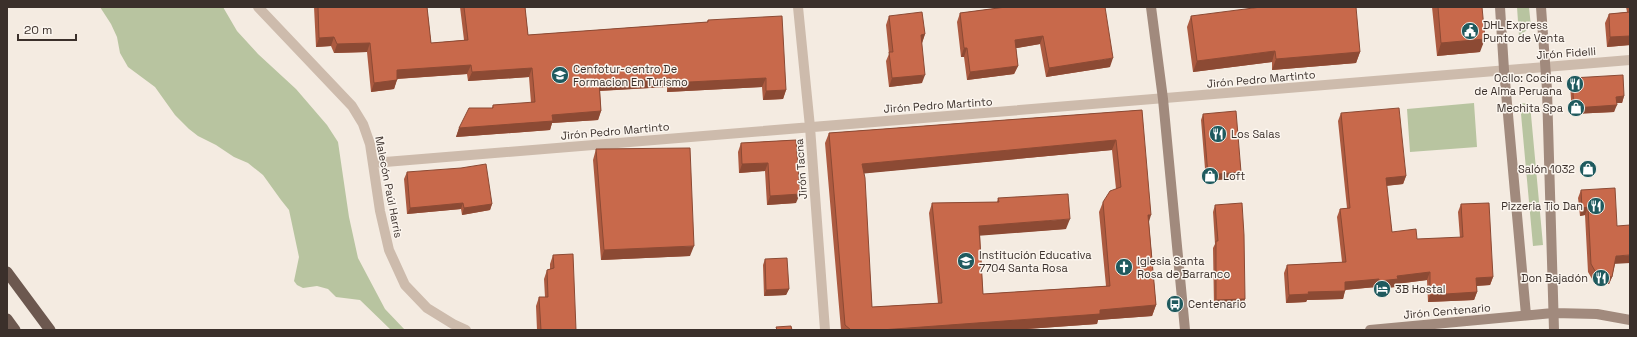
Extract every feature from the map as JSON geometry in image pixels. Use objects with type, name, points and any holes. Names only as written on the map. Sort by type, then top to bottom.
[{"type":"highway","points":[[7,272],[50,330]]},
{"type":"highway","points":[[7,319],[15,330]]},
{"type":"main road","points":[[1151,7],[1163,99],[1185,330]]},
{"type":"main road","points":[[1500,7],[1504,70],[1526,315]]},
{"type":"main road","points":[[1541,7],[1546,67],[1554,330]]},
{"type":"main road","name":"Jirón Centenario","points":[[1370,330],[1553,313],[1596,314],[1630,320]]},
{"type":"street","name":"Malecón Paúl Harris","points":[[258,7],[352,106],[363,124],[370,144],[380,211],[389,250],[405,285],[427,308],[466,330]]},
{"type":"street","name":"Jirón Tacna","points":[[798,7],[810,127],[825,330]]},
{"type":"street","name":"Jirón Fidelli","points":[[1504,70],[1630,60]]},
{"type":"street","name":"Jirón Pedro Martinto","points":[[373,163],[1504,70]]},
{"type":"green space","points":[[100,7],[223,7],[237,31],[258,54],[296,89],[327,125],[338,142],[349,217],[358,258],[385,309],[405,330],[391,330],[360,300],[336,297],[328,289],[317,286],[303,288],[297,285],[294,281],[299,257],[289,210],[263,175],[248,163],[234,157],[189,129],[175,115],[155,87],[128,67],[120,53],[117,37],[111,24]]},
{"type":"green space","points":[[1517,7],[1529,7],[1531,27],[1519,36]]},
{"type":"green space","points":[[1474,103],[1477,147],[1410,152],[1407,109]]},
{"type":"green space","points":[[1520,103],[1530,104],[1543,245],[1533,246]]},
{"type":"building","points":[[318,7],[427,7],[431,43],[468,40],[464,7],[525,7],[528,35],[708,22],[708,20],[782,16],[786,90],[766,91],[766,78],[670,83],[670,78],[599,82],[601,111],[552,115],[553,121],[459,128],[469,108],[493,108],[493,105],[535,102],[532,68],[472,72],[471,65],[397,70],[397,80],[374,83],[370,43],[337,44],[334,37],[319,38]]},
{"type":"building","points":[[1006,7],[1105,7],[1113,58],[1049,68],[1043,36],[1015,40],[1018,66],[970,72],[967,48],[964,48],[960,13]]},
{"type":"building","points":[[1261,7],[1356,7],[1360,52],[1276,59],[1275,51],[1197,61],[1191,16]]},
{"type":"building","points":[[1438,7],[1482,7],[1485,39],[1441,43]]},
{"type":"building","points":[[922,12],[925,34],[921,35],[925,75],[892,78],[889,52],[893,52],[889,16]]},
{"type":"building","points":[[1630,12],[1630,36],[1610,37],[1609,14]]},
{"type":"building","points":[[1623,75],[1624,96],[1616,97],[1617,105],[1574,108],[1572,78]]},
{"type":"building","points":[[1399,108],[1406,176],[1386,178],[1392,232],[1416,229],[1417,239],[1463,237],[1461,204],[1489,203],[1493,277],[1476,278],[1477,292],[1430,295],[1430,272],[1397,276],[1398,279],[1345,282],[1345,291],[1308,292],[1309,294],[1289,295],[1287,265],[1346,262],[1340,209],[1350,208],[1341,113]]},
{"type":"building","points":[[1142,110],[1151,215],[1148,215],[1156,305],[1100,310],[1100,314],[881,330],[851,330],[845,325],[829,133]],"holes":[[[1116,140],[1121,187],[1110,191],[1103,202],[1110,286],[983,294],[979,226],[1070,219],[1068,194],[998,198],[999,202],[932,203],[942,303],[872,307],[865,178],[862,164]]]},
{"type":"building","points":[[1236,111],[1241,172],[1208,175],[1203,114]]},
{"type":"building","points":[[796,140],[800,194],[770,196],[768,163],[742,164],[741,143]]},
{"type":"building","points":[[690,148],[694,246],[604,250],[596,149]]},
{"type":"building","points":[[486,164],[492,204],[464,208],[463,203],[410,208],[407,172],[461,168]]},
{"type":"building","points":[[1615,188],[1617,226],[1630,225],[1630,255],[1616,256],[1612,277],[1598,276],[1591,264],[1588,207],[1582,208],[1581,190]]},
{"type":"building","points":[[1242,203],[1245,299],[1216,300],[1216,241],[1218,241],[1215,205]]},
{"type":"building","points":[[573,254],[576,330],[541,330],[539,297],[548,297],[547,270],[554,268],[553,255]]},
{"type":"building","points":[[787,258],[789,289],[766,290],[765,259]]},
{"type":"building","points":[[791,326],[792,330],[777,330],[776,327]]},
{"type":"place","name":"DHL Express Punto de Venta","points":[[1470,31]]},
{"type":"place","name":"Cenfotur-centro De Formacion En Turismo","points":[[560,75]]},
{"type":"place","name":"Ocllo: Cocina de Alma Peruana","points":[[1575,84]]},
{"type":"place","name":"Mechita Spa","points":[[1576,108]]},
{"type":"place","name":"Los Salas","points":[[1218,134]]},
{"type":"place","name":"Salón 1032","points":[[1588,169]]},
{"type":"place","name":"Loft","points":[[1210,176]]},
{"type":"place","name":"Pizzeria Tio Dan","points":[[1596,206]]},
{"type":"place","name":"Institución Educativa 7704 Santa Rosa","points":[[966,261]]},
{"type":"place","name":"Iglesia Santa Rosa de Barranco","points":[[1124,267]]},
{"type":"place","name":"Don Bajadón","points":[[1601,278]]},
{"type":"place","name":"3B Hostal","points":[[1382,289]]},
{"type":"place","name":"Centenario","points":[[1175,304]]}]
